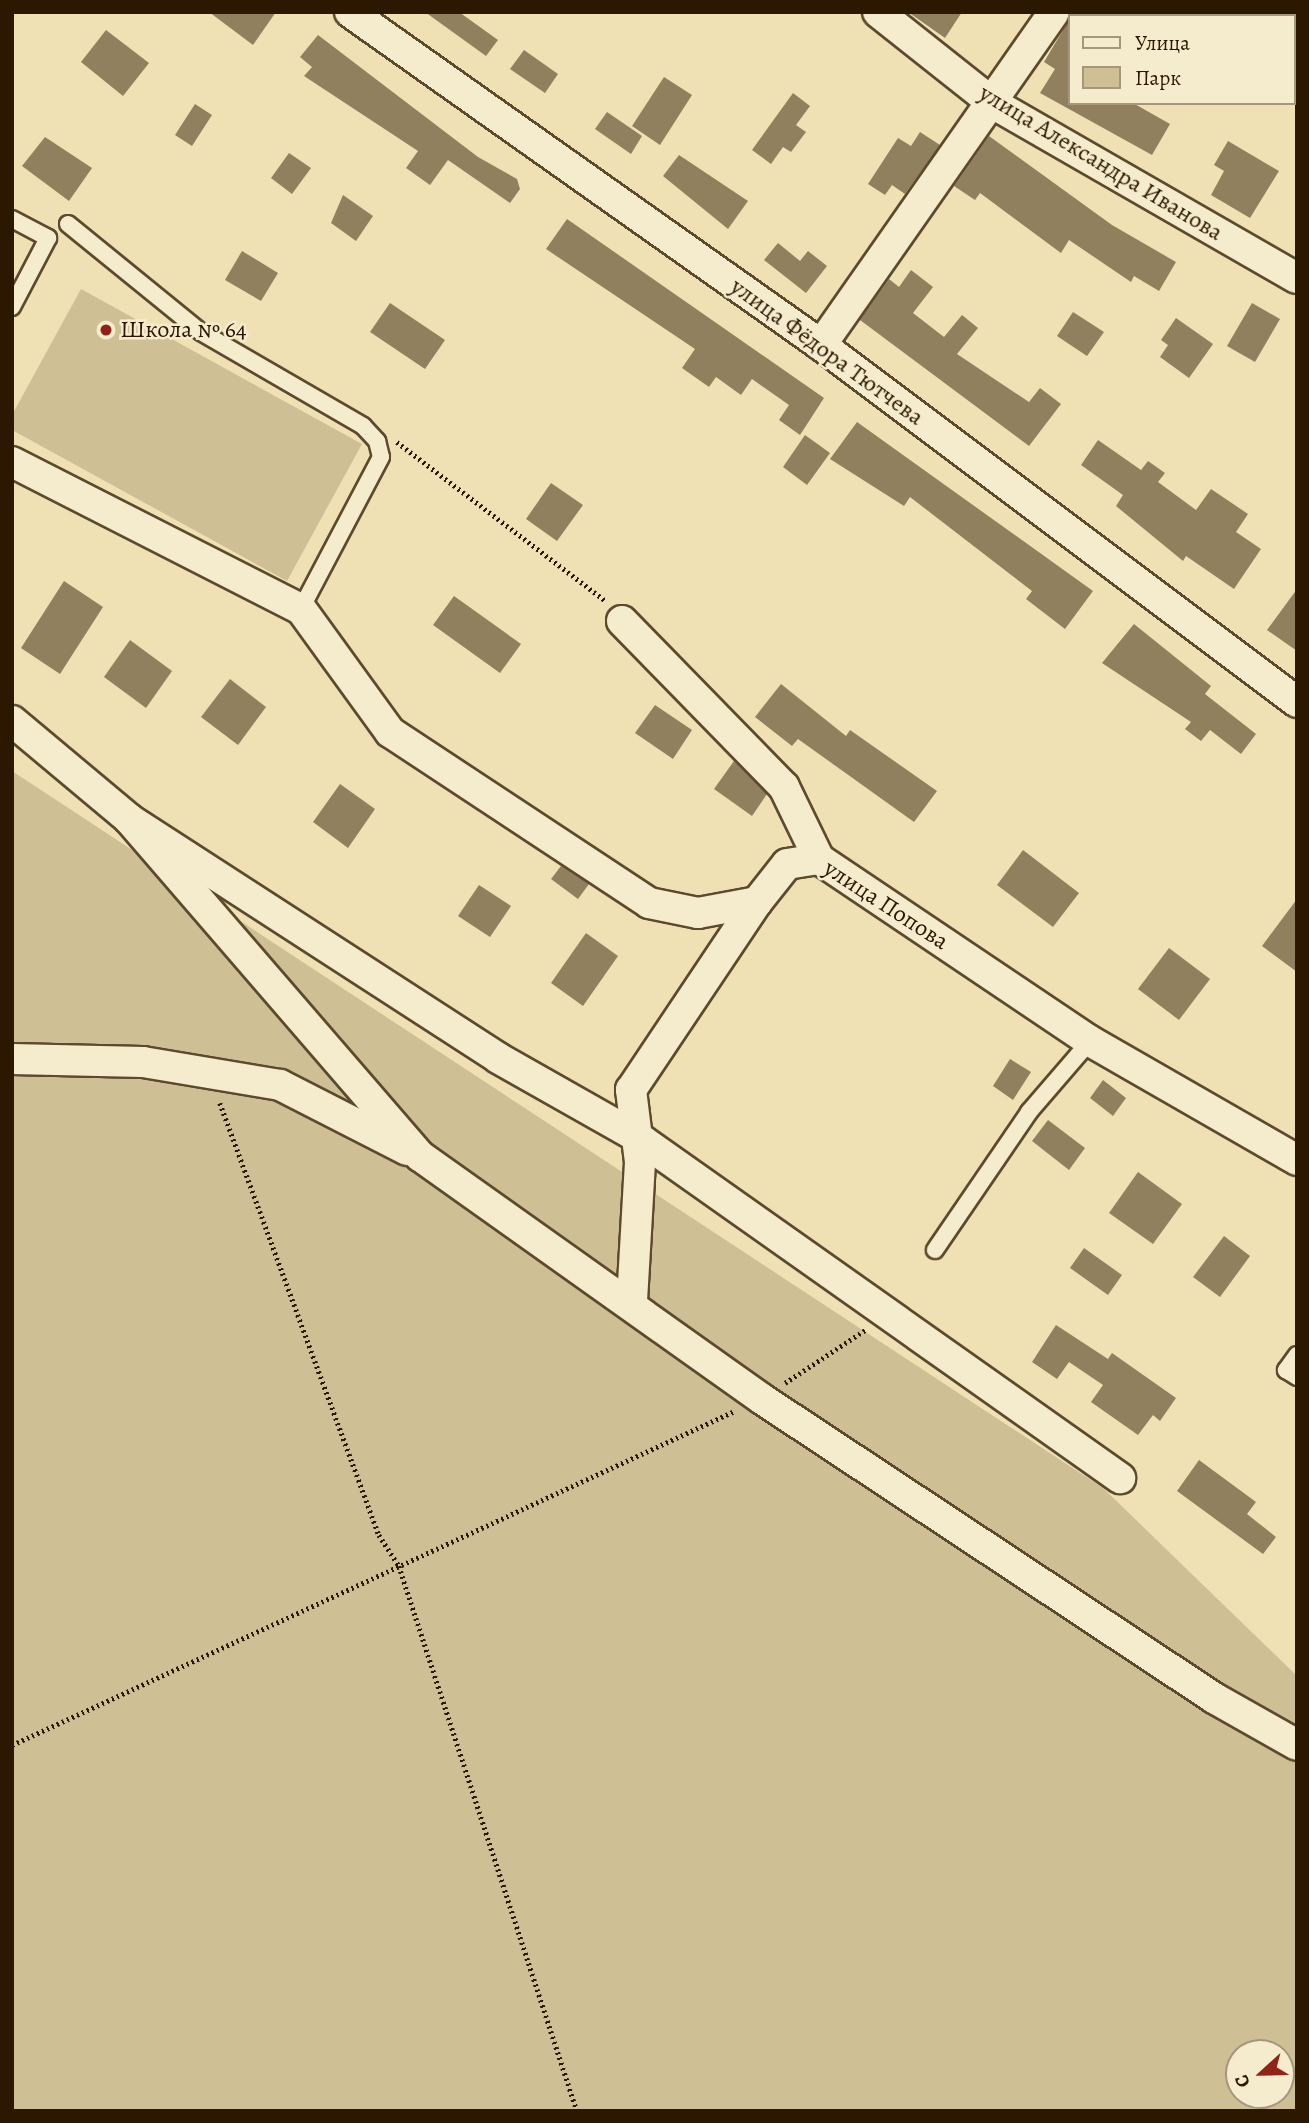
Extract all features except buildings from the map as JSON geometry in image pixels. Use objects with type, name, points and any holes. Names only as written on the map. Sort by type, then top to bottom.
[{"type":"street","name":"улица Фёдора Тютчева","points":[[350,12],[821,345],[1297,702]]},
{"type":"street","name":"улица Александра Иванова","points":[[878,12],[994,104],[1297,278]]},
{"type":"street","points":[[821,345],[994,104],[1054,12]]},
{"type":"street","points":[[12,462],[301,609],[390,732],[649,903],[698,913],[757,902]]},
{"type":"street","points":[[622,621],[784,787],[819,859]]},
{"type":"street","points":[[12,720],[129,819],[498,1058],[636,1136],[892,1312],[1119,1478]]},
{"type":"street","points":[[129,819],[420,1156]]},
{"type":"street","name":"улица Попова","points":[[632,1301],[636,1136],[630,1110],[637,1074],[757,902],[787,864],[819,859],[1090,1041],[1297,1160]]},
{"type":"street","points":[[12,1059],[143,1062],[280,1085],[420,1156],[632,1301],[762,1399],[1214,1698],[1297,1745]]},
{"type":"lane","points":[[12,219],[48,238],[12,307]]},
{"type":"lane","points":[[68,224],[201,332],[363,426],[377,441],[381,457],[301,609]]},
{"type":"lane","points":[[934,1250],[1029,1112],[1090,1041]]},
{"type":"lane","points":[[1297,1355],[1286,1370],[1297,1377]]},
{"type":"path","points":[[377,441],[404,443],[599,591],[622,621]]},
{"type":"path","points":[[209,1073],[379,1535],[399,1566],[577,2111]]},
{"type":"path","points":[[12,1745],[762,1399],[892,1312]]},
{"type":"green space","name":"Школа № 64","points":[[81,289],[362,444],[287,581],[12,430],[12,415]]},
{"type":"green space","points":[[12,771],[1103,1488],[1297,1676],[1297,2111],[12,2111]]},
{"type":"place","name":"Школа № 64","points":[[106,330]]}]
